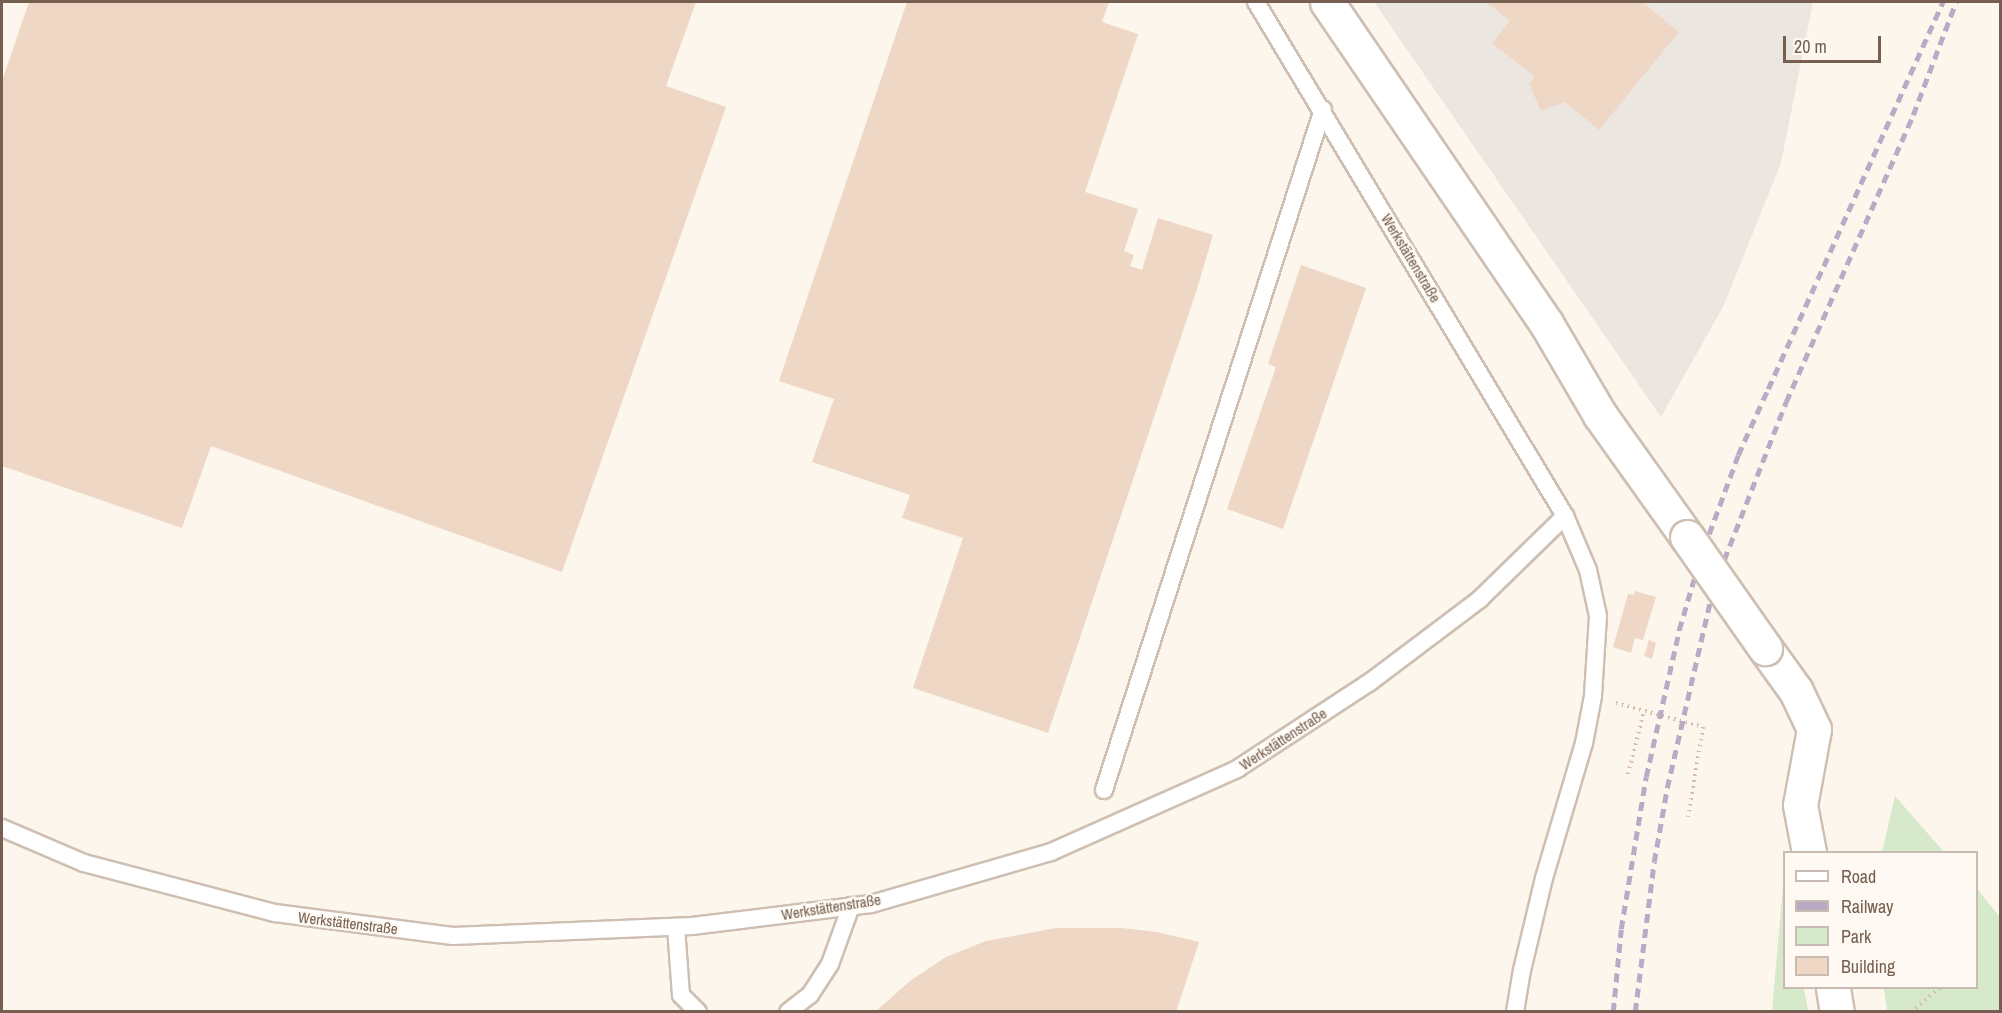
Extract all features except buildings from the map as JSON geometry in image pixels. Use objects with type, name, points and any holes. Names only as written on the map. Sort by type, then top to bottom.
[{"type":"street","points":[[1327,2],[1546,323],[1600,415],[1796,691],[1814,729],[1800,805],[1809,851]]},
{"type":"street","points":[[1833,989],[1837,1011]]},
{"type":"lane","name":"Werkstättenstraße","points":[[1256,2],[1323,109],[1564,516],[1588,570],[1598,616],[1593,696],[1584,743],[1544,878],[1522,970],[1515,1011]]},
{"type":"lane","points":[[1104,790],[1323,109]]},
{"type":"lane","name":"Werkstättenstraße","points":[[2,828],[84,862],[275,913],[453,936],[676,927],[871,904],[1051,852],[1237,769],[1370,682],[1480,599],[1564,516]]},
{"type":"lane","points":[[788,1011],[810,995],[830,964],[850,906]]},
{"type":"lane","points":[[676,927],[681,995],[698,1011]]},
{"type":"path","points":[[1593,696],[1703,727],[1688,817]]},
{"type":"path","points":[[1628,774],[1644,711]]},
{"type":"path","points":[[1911,1011],[1938,989]]},
{"type":"shaded area","points":[[1374,2],[1813,2],[1781,163],[1724,305],[1661,417]]},
{"type":"green space","points":[[1895,796],[1943,851],[1882,851]]},
{"type":"green space","points":[[1783,886],[1783,989],[1804,989],[1808,1011],[1772,1011]]},
{"type":"green space","points":[[1978,890],[2000,917],[2000,1011],[1887,1011],[1884,989],[1978,989]]},
{"type":"railway","points":[[1709,534],[1738,455],[1943,2]]},
{"type":"railway","points":[[1724,560],[1786,402],[1913,115],[1956,2]]},
{"type":"railway","points":[[1613,1012],[1621,929],[1646,777],[1679,630],[1694,579]]},
{"type":"railway","points":[[1635,1012],[1654,862],[1667,788],[1710,602]]}]
